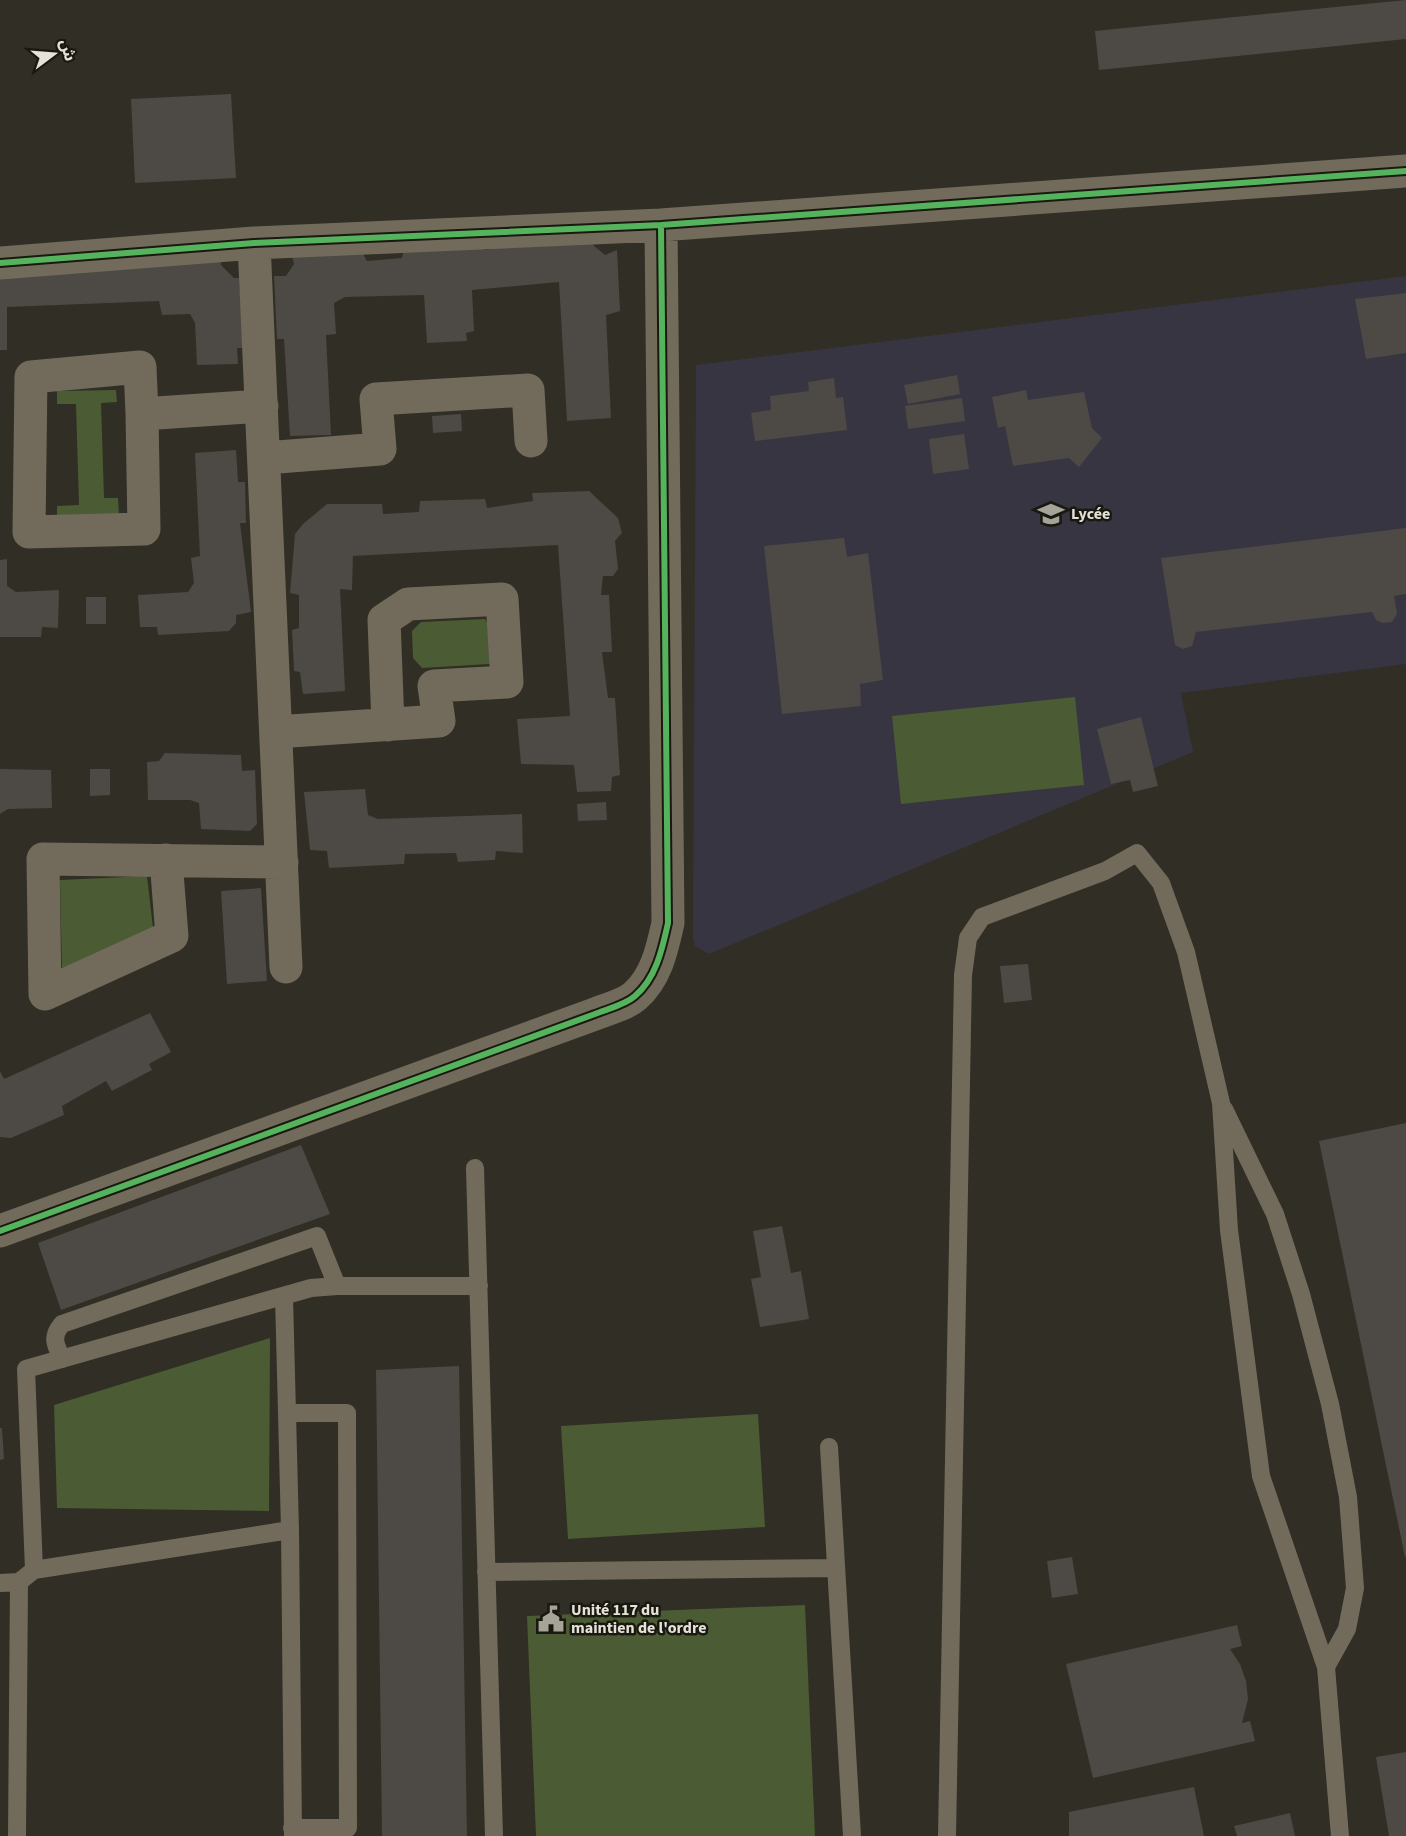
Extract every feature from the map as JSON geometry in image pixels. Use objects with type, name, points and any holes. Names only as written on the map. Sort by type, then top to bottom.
[{"type":"street","points":[[0,263],[254,243],[661,225],[1406,171]]},
{"type":"street","points":[[0,1231],[595,1014],[633,998],[648,982],[659,959],[668,923],[661,225]]},
{"type":"street","points":[[254,243],[286,967]]},
{"type":"street","points":[[140,368],[142,414],[144,529],[29,532],[31,377],[140,368]]},
{"type":"street","points":[[264,458],[380,449],[376,399],[528,390],[531,441]]},
{"type":"street","points":[[142,414],[262,406]]},
{"type":"street","points":[[276,732],[388,725],[439,721],[434,686],[507,682],[502,599],[408,604],[384,620],[388,725]]},
{"type":"street","points":[[166,860],[172,936],[45,994],[43,859],[166,860],[282,862]]},
{"type":"lane","points":[[947,1836],[963,975],[968,938],[982,917],[1105,871],[1137,853],[1161,883],[1186,952],[1221,1103],[1229,1230],[1262,1476],[1326,1667],[1340,1836]]},
{"type":"lane","points":[[1221,1103],[1275,1214],[1301,1294],[1330,1404],[1348,1497],[1354,1588],[1347,1629],[1326,1667]]},
{"type":"lane","points":[[475,1168],[494,1836]]},
{"type":"lane","points":[[62,1359],[54,1343],[55,1332],[62,1324],[317,1236],[337,1286]]},
{"type":"lane","points":[[34,1570],[26,1369],[284,1296],[337,1286],[479,1286]]},
{"type":"lane","points":[[284,1296],[287,1413],[290,1530],[293,1832],[348,1828],[347,1413],[287,1413]]},
{"type":"lane","points":[[829,1447],[852,1836]]},
{"type":"lane","points":[[0,1583],[19,1582],[34,1570],[290,1530]]},
{"type":"lane","points":[[486,1572],[836,1568]]},
{"type":"lane","points":[[17,1836],[19,1582]]},
{"type":"shaded area","name":"Lycée","points":[[1406,276],[1406,664],[1181,693],[1193,752],[709,954],[695,946],[693,938],[696,365]]},
{"type":"green space","points":[[116,390],[117,402],[101,403],[104,498],[118,498],[119,515],[57,516],[57,506],[79,505],[76,404],[57,404],[57,391]]},
{"type":"green space","points":[[485,619],[491,629],[495,658],[489,664],[422,668],[413,658],[412,631],[421,622]]},
{"type":"green space","points":[[1075,697],[1084,785],[901,804],[892,716]]},
{"type":"green space","points":[[147,876],[153,928],[62,973],[60,880]]},
{"type":"green space","points":[[270,1338],[269,1511],[57,1508],[54,1405]]},
{"type":"green space","points":[[758,1414],[765,1527],[568,1539],[561,1426]]},
{"type":"green space","points":[[805,1605],[815,1836],[536,1836],[527,1616]]},
{"type":"building","points":[[1406,0],[1406,39],[1099,70],[1095,31]]},
{"type":"building","points":[[231,94],[236,178],[135,183],[131,99]]},
{"type":"building","points":[[593,234],[593,245],[605,255],[617,250],[620,311],[606,315],[611,418],[567,421],[559,282],[472,290],[474,331],[466,333],[467,341],[427,343],[424,295],[345,297],[334,303],[336,334],[326,335],[331,435],[290,436],[284,339],[277,339],[274,276],[286,276],[294,264],[292,256],[362,252],[367,261],[402,258],[404,250],[480,240],[484,250]]},
{"type":"building","points":[[220,256],[221,265],[234,278],[239,278],[244,348],[237,348],[238,364],[197,365],[195,323],[190,314],[162,315],[159,301],[7,307],[7,350],[0,350],[0,271]]},
{"type":"building","points":[[1406,293],[1406,353],[1366,359],[1355,299]]},
{"type":"building","points":[[957,375],[960,394],[908,404],[904,385]]},
{"type":"building","points":[[834,378],[836,398],[843,397],[847,430],[755,441],[751,413],[771,410],[770,396],[809,391],[808,382]]},
{"type":"building","points":[[1026,390],[1028,400],[1084,392],[1092,428],[1102,438],[1079,467],[1069,458],[1013,466],[1005,426],[998,428],[992,397]]},
{"type":"building","points":[[962,398],[965,421],[908,429],[905,406]]},
{"type":"building","points":[[461,414],[462,431],[433,433],[432,416]]},
{"type":"building","points":[[964,434],[969,469],[933,474],[929,439]]},
{"type":"building","points":[[236,450],[238,482],[245,482],[246,523],[240,523],[251,612],[236,615],[236,623],[229,631],[158,635],[157,627],[140,627],[138,595],[188,592],[194,583],[191,558],[200,556],[195,453]]},
{"type":"building","points":[[589,491],[618,518],[622,533],[615,541],[618,569],[613,576],[603,576],[601,595],[609,595],[612,652],[602,652],[608,698],[615,698],[620,775],[612,777],[611,791],[577,792],[574,765],[521,764],[517,719],[570,716],[558,545],[353,556],[352,590],[340,589],[345,691],[303,694],[300,672],[294,671],[292,630],[299,628],[299,595],[290,593],[295,534],[303,524],[327,504],[382,504],[383,514],[419,512],[420,501],[485,499],[487,508],[533,501],[532,493]]},
{"type":"building","points":[[1406,528],[1406,594],[1394,596],[1397,614],[1392,622],[1383,623],[1376,620],[1372,612],[1196,632],[1192,646],[1183,649],[1175,645],[1161,558]]},
{"type":"building","points":[[844,538],[847,557],[868,553],[883,680],[860,684],[861,706],[782,714],[764,546]]},
{"type":"building","points":[[7,559],[7,586],[16,592],[59,590],[58,628],[42,627],[41,637],[0,637],[0,560]]},
{"type":"building","points":[[86,597],[106,597],[106,624],[86,624]]},
{"type":"building","points":[[1141,717],[1158,786],[1133,792],[1130,780],[1111,784],[1097,729]]},
{"type":"building","points":[[165,753],[241,755],[242,771],[255,770],[257,824],[250,831],[201,829],[199,803],[190,800],[148,800],[147,762],[159,761]]},
{"type":"building","points":[[0,769],[51,770],[52,808],[8,809],[0,814]]},
{"type":"building","points":[[90,769],[110,769],[110,795],[90,796]]},
{"type":"building","points":[[365,789],[368,815],[378,819],[522,814],[523,853],[496,851],[495,860],[458,862],[456,853],[405,854],[404,864],[329,868],[327,851],[310,850],[304,792]]},
{"type":"building","points":[[606,802],[607,820],[578,821],[577,804]]},
{"type":"building","points":[[261,888],[267,981],[227,984],[221,891]]},
{"type":"building","points":[[1028,964],[1032,1000],[1004,1003],[1000,966]]},
{"type":"building","points":[[150,1013],[171,1052],[149,1064],[152,1070],[112,1091],[106,1081],[62,1106],[64,1115],[11,1138],[0,1137],[0,1071],[4,1079]]},
{"type":"building","points":[[1406,1123],[1406,1557],[1405,1557],[1319,1141]]},
{"type":"building","points":[[301,1145],[330,1214],[61,1310],[38,1243]]},
{"type":"building","points":[[782,1226],[791,1273],[801,1271],[809,1319],[760,1327],[751,1279],[761,1277],[753,1231]]},
{"type":"building","points":[[459,1366],[467,1836],[382,1836],[376,1370]]},
{"type":"building","points":[[0,1428],[2,1428],[4,1459],[0,1460]]},
{"type":"building","points":[[1072,1557],[1078,1594],[1052,1598],[1047,1561]]},
{"type":"building","points":[[1237,1625],[1242,1646],[1230,1649],[1240,1664],[1246,1681],[1248,1699],[1242,1723],[1250,1721],[1255,1741],[1093,1778],[1066,1664]]},
{"type":"building","points":[[1406,1752],[1406,1836],[1389,1836],[1376,1757]]},
{"type":"building","points":[[1194,1787],[1204,1836],[1069,1836],[1069,1812]]},
{"type":"building","points":[[1290,1813],[1295,1836],[1237,1836],[1234,1826]]},
{"type":"cycle path","points":[[0,263],[254,243],[661,225],[1406,171]]},
{"type":"cycle path","points":[[0,1231],[616,1006],[635,996],[648,981],[660,953],[668,923],[661,225]]},
{"type":"place","name":"Lycée","points":[[1051,514]]},
{"type":"place","name":"Unité 117 du maintien de l'ordre","points":[[551,1619]]}]
